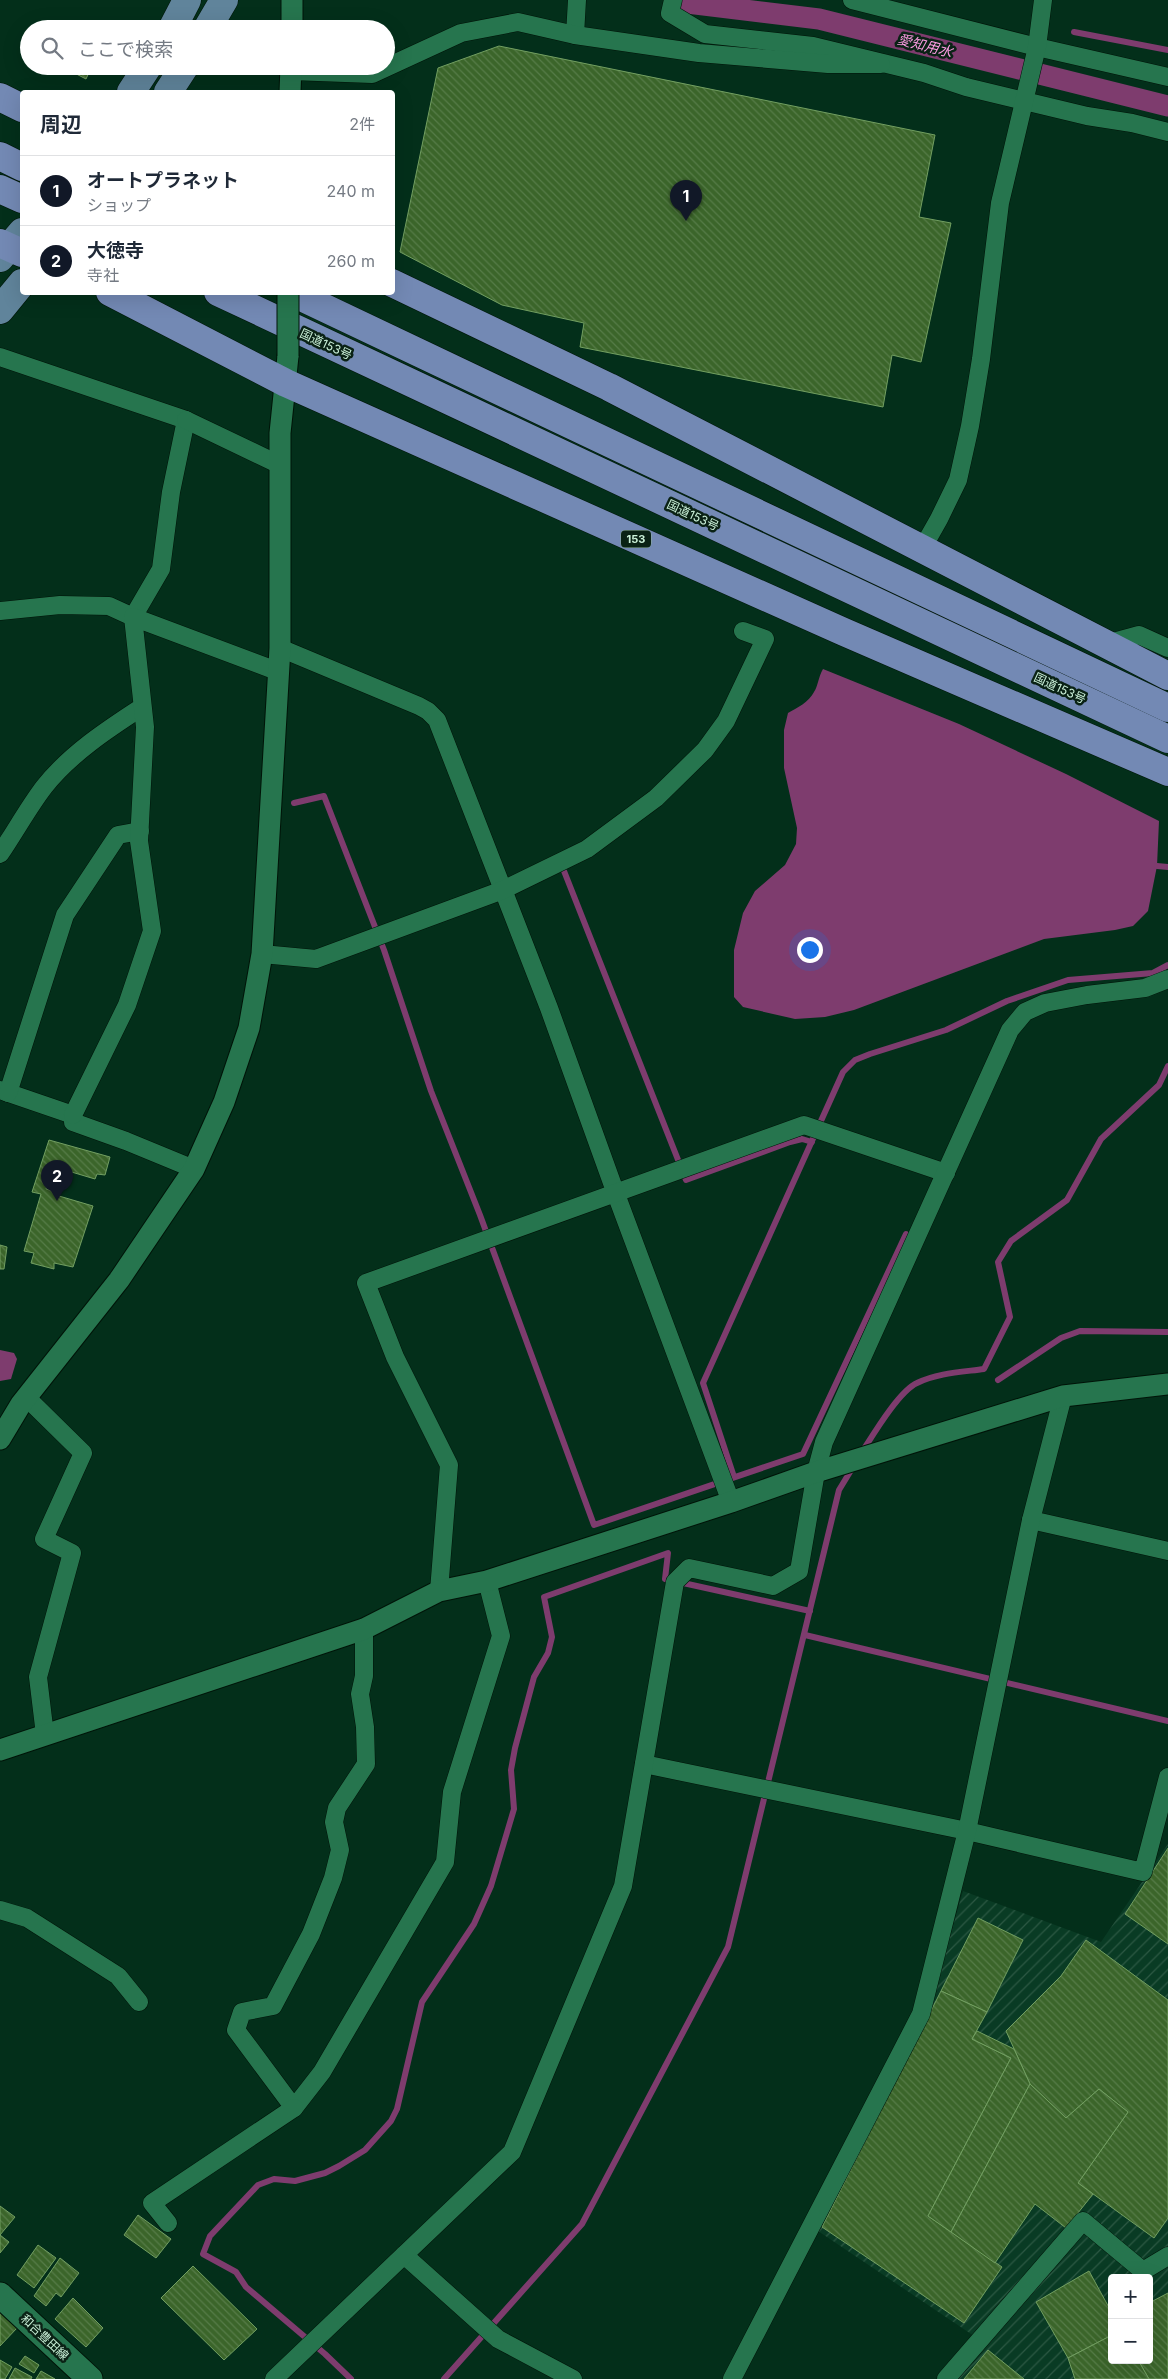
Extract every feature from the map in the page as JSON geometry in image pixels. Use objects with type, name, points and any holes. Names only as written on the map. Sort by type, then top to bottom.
[{"type":"highway","points":[[0,97],[20,107]]},
{"type":"highway","points":[[0,156],[20,165]]},
{"type":"highway","points":[[0,189],[20,199]]},
{"type":"highway","points":[[395,284],[609,387],[1168,676]]},
{"type":"highway","name":"153","points":[[117,295],[287,369],[844,632],[1166,772]]},
{"type":"highway","name":"国道153号","points":[[224,295],[1168,739]]},
{"type":"highway","points":[[295,295],[1168,708]]},
{"type":"main road","points":[[177,20],[187,0]]},
{"type":"main road","points":[[213,20],[224,0]]},
{"type":"main road","points":[[132,90],[142,75]]},
{"type":"main road","points":[[169,90],[179,75]]},
{"type":"main road","points":[[0,310],[20,286]]},
{"type":"main road","name":"和合豊田線","points":[[0,2295],[88,2378]]},
{"type":"street","points":[[292,0],[292,20]]},
{"type":"street","points":[[575,35],[577,0]]},
{"type":"street","points":[[673,0],[670,13],[705,34],[813,46],[924,73],[966,87],[1025,96],[1086,116],[1132,123],[1168,132]]},
{"type":"street","points":[[852,0],[1037,47],[1168,77]]},
{"type":"street","points":[[922,549],[939,519],[960,471],[981,359],[1000,203],[1037,47],[1043,0]]},
{"type":"street","points":[[395,63],[461,33],[518,22],[575,35],[699,52],[828,64],[882,64]]},
{"type":"street","points":[[290,90],[291,75]]},
{"type":"street","points":[[0,1439],[26,1397],[119,1280],[194,1169],[224,1102],[249,1028],[262,954],[277,671],[280,648],[280,433],[287,369],[289,295]]},
{"type":"street","points":[[0,357],[186,420],[280,465]]},
{"type":"street","points":[[186,420],[171,492],[161,570],[133,617],[144,748],[140,831],[152,931],[127,1005],[73,1114],[73,1122],[194,1169]]},
{"type":"street","points":[[0,611],[60,605],[109,606],[133,617],[277,671]]},
{"type":"street","points":[[262,954],[316,959],[503,890],[587,849],[656,798],[704,750],[726,721],[765,639],[743,631]]},
{"type":"street","points":[[1106,644],[1139,635],[1168,648]]},
{"type":"street","points":[[280,648],[418,706],[428,711],[437,720],[549,1008],[731,1502]]},
{"type":"street","points":[[0,854],[44,787],[58,771],[105,731],[142,707]]},
{"type":"street","points":[[73,1114],[4,1091],[65,915],[118,835],[140,831]]},
{"type":"street","points":[[274,2379],[512,2152],[623,1886],[675,1582],[689,1568],[774,1586],[800,1571],[816,1472],[824,1442],[1010,1030],[1025,1012],[1045,1003],[1087,995],[1144,988],[1168,979]]},
{"type":"street","points":[[439,1591],[449,1465],[395,1357],[366,1283],[616,1194],[804,1124],[946,1173]]},
{"type":"street","points":[[0,1750],[364,1629],[439,1591],[487,1581],[731,1502],[816,1472],[1063,1396],[1168,1384]]},
{"type":"street","points":[[732,2379],[921,2014],[967,1831],[1031,1520],[1063,1396]]},
{"type":"street","points":[[26,1397],[82,1454],[44,1539],[72,1553],[38,1677],[45,1735]]},
{"type":"street","points":[[1031,1520],[1168,1551]]},
{"type":"street","points":[[168,2223],[152,2203],[294,2108],[322,2072],[445,1862],[452,1792],[500,1636],[487,1581]]},
{"type":"street","points":[[294,2108],[236,2030],[242,2012],[273,2006],[311,1934],[333,1878],[340,1850],[334,1822],[338,1808],[366,1764],[365,1728],[360,1694],[364,1676],[364,1629]]},
{"type":"street","points":[[644,1764],[967,1831],[1143,1872],[1168,1776]]},
{"type":"street","points":[[0,1910],[27,1918],[118,1976],[139,2002]]},
{"type":"street","points":[[946,2379],[1083,2221],[1143,2271],[1168,2256]]},
{"type":"street","points":[[404,2255],[498,2339],[573,2379]]},
{"type":"shaded area","points":[[823,669],[959,724],[1066,774],[1159,821],[1157,866],[1148,911],[1133,926],[1044,939],[854,1010],[825,1017],[795,1019],[743,1007],[734,997],[734,950],[743,913],[755,891],[785,865],[796,844],[797,828],[784,768],[784,730],[788,713],[812,696]]},
{"type":"shaded area","points":[[0,1350],[14,1353],[17,1359],[11,1379],[0,1381]]},
{"type":"shaded area","points":[[1168,1844],[1168,2379],[951,2379],[983,2342],[818,2231],[929,2010],[963,1891],[1101,1942]]},
{"type":"building","points":[[499,46],[935,135],[919,217],[951,223],[921,362],[892,355],[883,407],[580,347],[584,323],[502,305],[400,252],[438,68]]},
{"type":"building","points":[[78,75],[88,75],[86,79]]},
{"type":"building","points":[[49,1140],[110,1157],[105,1175],[97,1174],[95,1179],[48,1165],[44,1184],[47,1185],[46,1189],[59,1193],[59,1196],[93,1206],[73,1267],[54,1263],[54,1269],[31,1263],[34,1253],[24,1251],[41,1194],[32,1192]]},
{"type":"building","points":[[0,1245],[7,1247],[4,1269],[0,1269]]},
{"type":"building","points":[[1168,1848],[1168,1944],[1125,1914]]},
{"type":"building","points":[[978,1918],[1023,1940],[987,2012],[941,1991]]},
{"type":"building","points":[[1086,1940],[1168,2000],[1168,2218],[1154,2238],[1078,2183],[1128,2112],[1099,2089],[1066,2118],[1030,2084],[1006,2031],[1061,1976]]},
{"type":"building","points":[[941,1991],[987,2012],[972,2039],[1011,2058],[928,2216],[1002,2267],[964,2323],[822,2227]]},
{"type":"building","points":[[977,2031],[1014,2049],[1030,2084],[951,2232],[928,2216],[1011,2058],[972,2039]]},
{"type":"building","points":[[1030,2084],[1066,2118],[1099,2089],[1128,2112],[1078,2183],[1093,2194],[1066,2228],[1035,2204],[995,2263],[951,2232]]},
{"type":"building","points":[[0,2206],[15,2217],[0,2235]]},
{"type":"building","points":[[138,2215],[171,2239],[156,2258],[124,2235]]},
{"type":"building","points":[[0,2235],[9,2242],[0,2253]]},
{"type":"building","points":[[38,2245],[56,2258],[34,2288],[17,2275]]},
{"type":"building","points":[[60,2258],[79,2273],[61,2297],[56,2293],[46,2306],[34,2296]]},
{"type":"building","points":[[193,2266],[257,2329],[224,2360],[161,2298]]},
{"type":"building","points":[[1089,2271],[1108,2306],[1108,2337],[1068,2358],[1036,2302]]},
{"type":"building","points":[[1168,2293],[1168,2379],[1149,2379],[1140,2364],[1153,2364],[1153,2301]]},
{"type":"building","points":[[73,2298],[103,2328],[86,2347],[55,2319]]},
{"type":"building","points":[[0,2312],[17,2328],[0,2346]]},
{"type":"building","points":[[1108,2337],[1108,2364],[1140,2364],[1149,2379],[1075,2379],[1068,2358]]},
{"type":"building","points":[[988,2350],[1024,2379],[964,2379]]},
{"type":"building","points":[[25,2356],[39,2365],[34,2373],[19,2364]]},
{"type":"building","points":[[0,2360],[12,2367],[5,2379],[0,2379]]},
{"type":"building","points":[[15,2368],[32,2377],[31,2379],[9,2379]]},
{"type":"building","points":[[41,2371],[55,2379],[36,2379]]},
{"type":"waterway","name":"愛知用水","points":[[679,2],[819,19],[1168,106]]},
{"type":"waterway","points":[[1074,32],[1168,50]]},
{"type":"waterway","points":[[294,803],[324,796],[384,950],[431,1091],[480,1215],[594,1525],[803,1454],[906,1234]]},
{"type":"waterway","points":[[1157,866],[1168,867]]},
{"type":"waterway","points":[[564,871],[686,1180],[790,1142],[802,1139],[812,1142]]},
{"type":"waterway","points":[[734,1477],[703,1383],[843,1072],[855,1060],[946,1030],[1007,1001],[1068,980],[1153,973],[1168,965]]},
{"type":"waterway","points":[[862,1452],[902,1395],[917,1383],[950,1373],[984,1369],[1010,1317],[998,1262],[1011,1241],[1067,1200],[1101,1139],[1159,1085],[1168,1066]]},
{"type":"waterway","points":[[998,1380],[1061,1338],[1080,1331],[1168,1332]]},
{"type":"waterway","points":[[444,2379],[582,2224],[728,1947],[839,1490],[853,1467]]},
{"type":"waterway","points":[[351,2379],[325,2354],[246,2287],[236,2272],[203,2254],[210,2236],[258,2185],[274,2179],[295,2181],[325,2173],[365,2150],[391,2121],[397,2109],[422,2002],[474,1924],[491,1886],[514,1809],[511,1770],[515,1748],[534,1677],[548,1653],[552,1637],[544,1597],[668,1553],[665,1579],[810,1611]]},
{"type":"waterway","points":[[805,1635],[1168,1721]]},
{"type":"place","name":"オートプラネット","points":[[686,221]]},
{"type":"place","name":"大徳寺","points":[[57,1201]]}]
